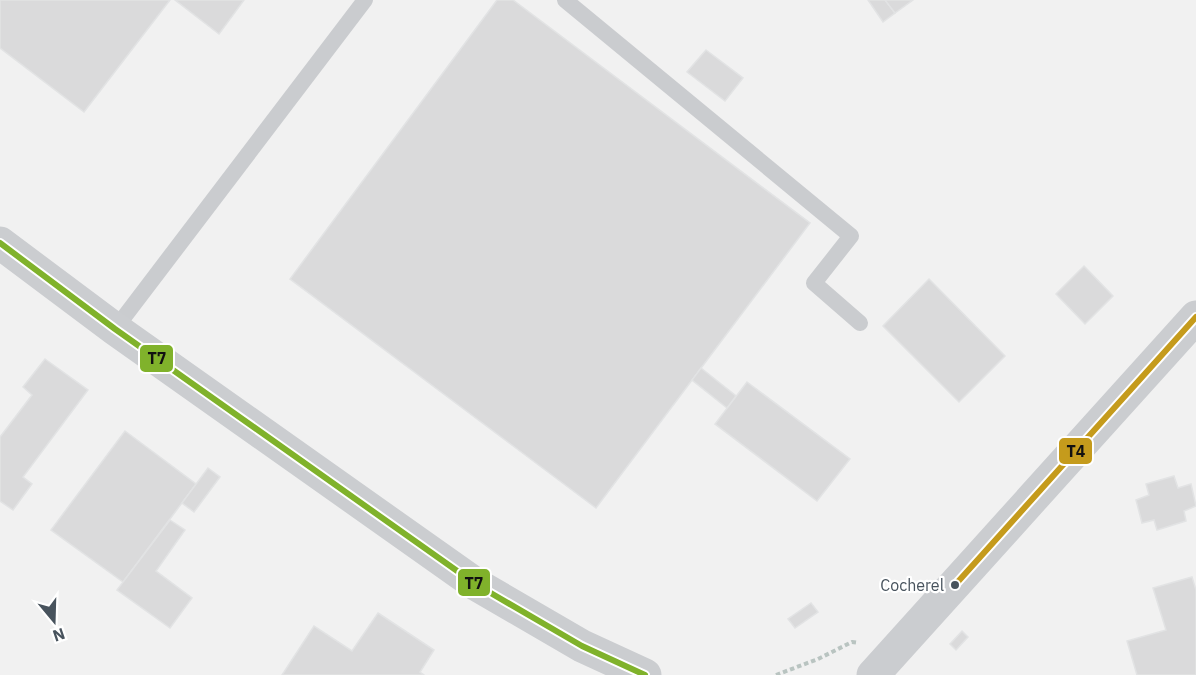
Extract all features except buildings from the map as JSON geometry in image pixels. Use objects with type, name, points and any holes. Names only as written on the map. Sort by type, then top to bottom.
[{"type":"street","points":[[0,243],[115,329],[477,585],[582,646],[645,675]]},
{"type":"street","points":[[873,675],[1196,317]]},
{"type":"lane","points":[[115,329],[365,0]]},
{"type":"lane","points":[[565,0],[851,236],[814,283],[860,323]]},
{"type":"transit line","name":"T7","points":[[0,243],[115,329],[477,585],[582,646],[645,675]]},
{"type":"transit line","name":"T4","points":[[955,585],[1196,317]]},
{"type":"place","name":"Cocherel","points":[[955,585]]}]
